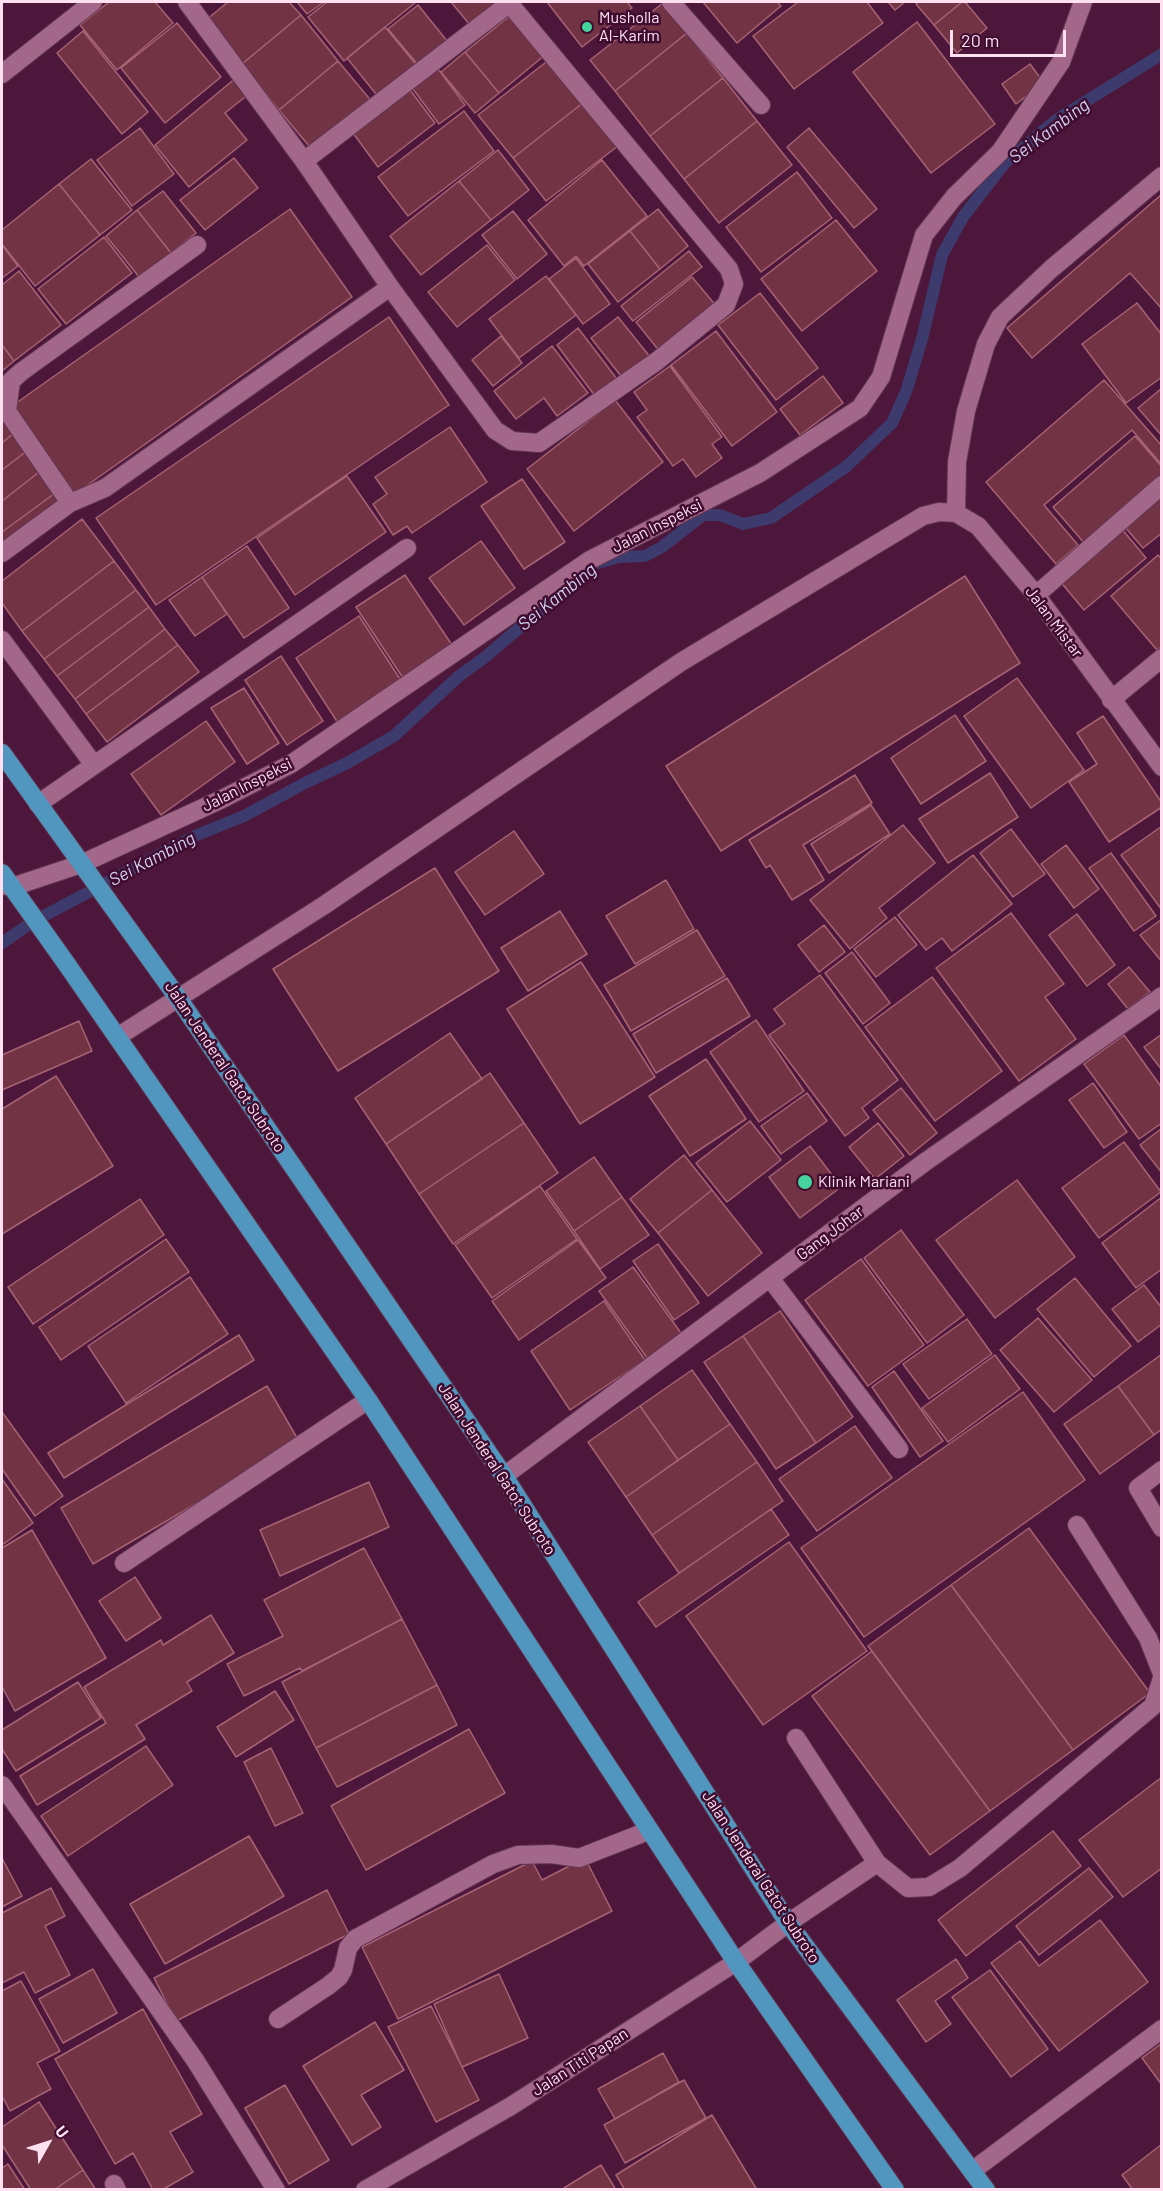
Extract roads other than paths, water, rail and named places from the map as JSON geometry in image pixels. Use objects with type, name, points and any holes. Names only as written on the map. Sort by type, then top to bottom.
[{"type":"main road","name":"Jalan Jenderal Gatot Subroto","points":[[2,753],[178,998],[504,1476],[788,1923],[986,2190]]},
{"type":"main road","points":[[8,885],[68,966],[368,1400],[648,1831],[895,2190]]},
{"type":"street","points":[[2,74],[93,2]]},
{"type":"street","points":[[186,2],[304,161],[390,287],[495,430],[512,441],[539,443],[657,361],[726,305],[734,284],[729,269],[510,2],[304,161]]},
{"type":"street","points":[[671,2],[761,105]]},
{"type":"street","name":"Jalan Inspeksi","points":[[8,885],[83,867],[291,764],[590,560],[760,473],[860,408],[881,377],[924,235],[954,197],[1000,152],[1061,62],[1083,2]]},
{"type":"street","points":[[117,1037],[323,906],[681,662],[923,516],[939,512],[956,513],[957,462],[966,411],[986,344],[1000,317],[1052,269],[1161,176]]},
{"type":"street","points":[[70,502],[7,411],[11,381],[197,245]]},
{"type":"street","points":[[2,553],[70,502],[105,488],[390,287]]},
{"type":"street","points":[[1036,596],[1161,485]]},
{"type":"street","name":"Jalan Mistar","points":[[956,513],[978,526],[1036,596],[1161,767]]},
{"type":"street","points":[[38,804],[407,548]]},
{"type":"street","points":[[2,640],[94,765]]},
{"type":"street","points":[[1111,700],[1161,658]]},
{"type":"street","name":"Gang Johar","points":[[504,1476],[925,1162],[1161,996]]},
{"type":"street","points":[[770,1278],[899,1449]]},
{"type":"street","points":[[124,1563],[368,1400]]},
{"type":"street","points":[[1161,1470],[1138,1488],[1161,1528]]},
{"type":"street","points":[[795,1738],[877,1863],[908,1888],[929,1887],[950,1874],[1153,1706],[1161,1676],[1148,1638],[1077,1525]]},
{"type":"street","points":[[2,1785],[195,2060],[276,2190]]},
{"type":"street","points":[[278,2019],[339,1977],[348,1948],[355,1939],[493,1864],[518,1855],[551,1854],[579,1858],[648,1831]]},
{"type":"street","name":"Jalan Titi Papan","points":[[365,2190],[511,2106],[736,1962],[788,1923],[877,1863]]},
{"type":"street","points":[[972,2171],[1161,2029]]},
{"type":"waterway","name":"Sei Kambing","points":[[598,563],[618,557],[645,556],[662,547],[703,515],[720,515],[743,524],[771,518],[847,466],[892,423],[906,392],[922,339],[942,255],[963,217],[1004,164],[1032,140],[1059,118],[1162,54]]},
{"type":"waterway","name":"Sei Kambing","points":[[2,943],[34,921],[197,835],[244,816],[394,736],[459,676],[484,658],[577,579]]},
{"type":"place","name":"Musholla Al-Karim","points":[[587,27]]},
{"type":"place","name":"Klinik Mariani","points":[[805,1182]]}]
